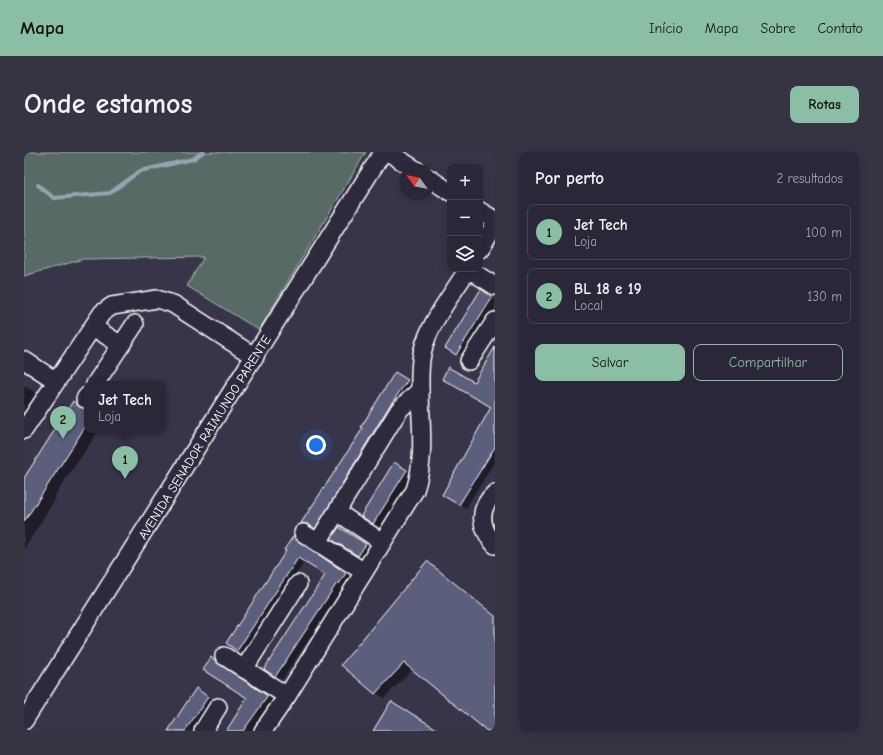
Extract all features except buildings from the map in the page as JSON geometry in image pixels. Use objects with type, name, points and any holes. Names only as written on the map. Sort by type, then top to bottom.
[{"type":"street","name":"AVENIDA SENADOR RAIMUNDO PARENTE","points":[[24,721],[384,152]]},
{"type":"street","points":[[388,152],[407,164]]},
{"type":"street","points":[[435,182],[447,190]]},
{"type":"street","points":[[483,213],[495,220]]},
{"type":"street","points":[[483,244],[495,224]]},
{"type":"street","points":[[263,731],[287,696],[415,490],[420,473],[420,359],[426,338],[466,272]]},
{"type":"street","points":[[473,272],[495,286]]},
{"type":"street","points":[[24,430],[106,308],[112,306],[157,299],[162,300],[173,304],[255,357]]},
{"type":"street","points":[[469,361],[495,321]]},
{"type":"street","points":[[97,381],[135,324]]},
{"type":"street","points":[[93,327],[121,345]]},
{"type":"street","points":[[24,360],[56,381]]},
{"type":"street","points":[[318,542],[399,410],[420,390]]},
{"type":"street","points":[[495,493],[484,508],[482,522],[487,536],[495,545]]},
{"type":"street","points":[[336,512],[382,542]]},
{"type":"street","points":[[303,533],[364,572]]},
{"type":"street","points":[[244,669],[298,584]]},
{"type":"street","points":[[224,656],[287,696]]},
{"type":"street","points":[[203,731],[218,707]]},
{"type":"green space","points":[[24,152],[366,152],[259,330],[187,286],[204,257],[83,259],[24,276]]},
{"type":"waterway","points":[[38,185],[54,198],[110,193],[140,171],[193,159],[203,152]]},
{"type":"place","name":"BL 18 e 19","points":[[63,439]]},
{"type":"place","name":"Jet Tech","points":[[125,479]]}]
